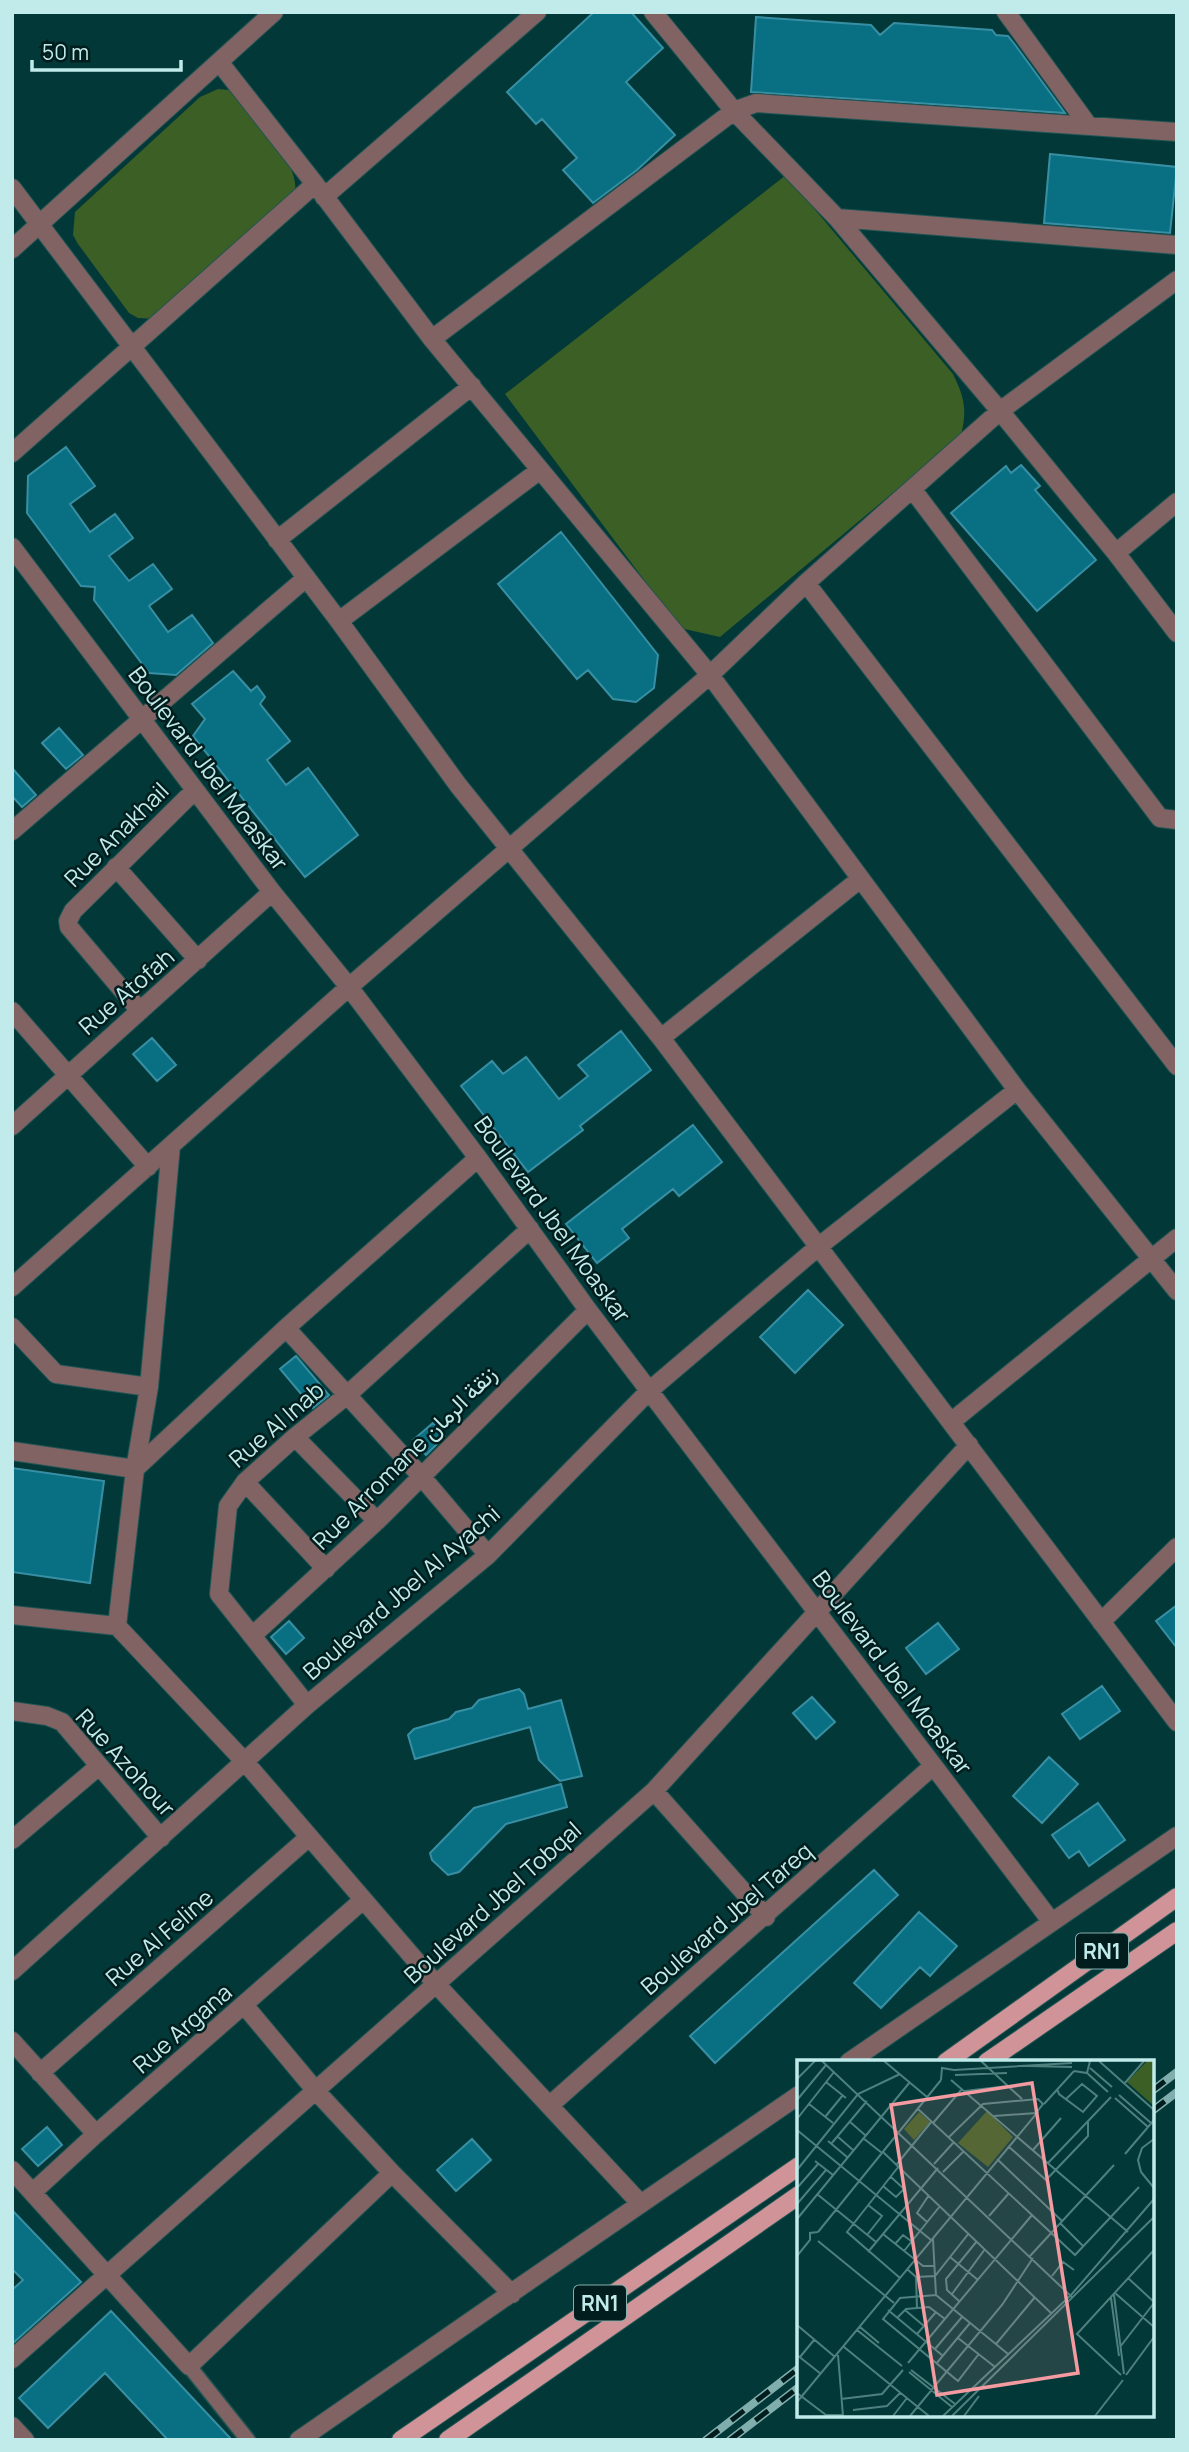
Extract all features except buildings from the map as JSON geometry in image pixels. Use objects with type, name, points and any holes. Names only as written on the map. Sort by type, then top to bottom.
[{"type":"main road","name":"RN1","points":[[949,2060],[1177,1897]]},
{"type":"main road","name":"RN1","points":[[990,2060],[1177,1931]]},
{"type":"main road","name":"RN1","points":[[401,2440],[797,2167]]},
{"type":"main road","name":"RN1","points":[[448,2440],[797,2195]]},
{"type":"street","points":[[12,249],[275,12]]},
{"type":"street","points":[[12,453],[133,346],[537,12]]},
{"type":"street","points":[[653,12],[734,111],[837,218],[1000,411],[1116,553],[1177,633]]},
{"type":"street","points":[[1006,12],[1088,125]]},
{"type":"street","points":[[220,63],[432,340],[710,675],[859,880],[1017,1090],[1177,1292]]},
{"type":"street","points":[[432,340],[734,111],[756,103],[1177,132]]},
{"type":"street","points":[[12,188],[339,621],[507,849],[661,1038],[1177,1722]]},
{"type":"street","points":[[837,218],[1177,244]]},
{"type":"street","points":[[12,1287],[349,987],[710,675],[806,583],[1000,411],[1177,280]]},
{"type":"street","points":[[277,540],[471,386]]},
{"type":"street","points":[[339,621],[540,470]]},
{"type":"street","points":[[913,489],[1160,818],[1177,820]]},
{"type":"street","points":[[1116,553],[1177,502]]},
{"type":"street","name":"Boulevard Jbel Moaskar","points":[[12,547],[272,892],[349,987],[588,1310],[1051,1922]]},
{"type":"street","points":[[12,831],[306,578]]},
{"type":"street","points":[[806,583],[1177,1066]]},
{"type":"street","name":"Rue Anakhail","points":[[140,1011],[68,924],[73,911],[195,790]]},
{"type":"street","points":[[116,867],[198,960]]},
{"type":"street","points":[[661,1038],[859,880]]},
{"type":"street","name":"Rue Atofah","points":[[12,1126],[272,892]]},
{"type":"street","points":[[12,1011],[148,1167]]},
{"type":"street","name":"Boulevard Jbel Al Ayachi","points":[[12,1971],[307,1705],[488,1555],[650,1390],[818,1247],[1017,1090]]},
{"type":"street","points":[[117,1626],[135,1469],[149,1387],[171,1146]]},
{"type":"street","points":[[135,1469],[286,1328],[478,1158]]},
{"type":"street","name":"Rue Al Inab","points":[[307,1705],[219,1594],[228,1506],[245,1482],[346,1396],[530,1229]]},
{"type":"street","points":[[951,1422],[1150,1257],[1177,1238]]},
{"type":"street","name":"Rue Arromane زنقة الرمان","points":[[252,1636],[377,1521],[588,1310]]},
{"type":"street","points":[[12,1327],[57,1374],[149,1387]]},
{"type":"street","points":[[286,1328],[421,1476],[488,1555]]},
{"type":"street","points":[[295,1437],[377,1521]]},
{"type":"street","name":"Boulevard Jbel Tobqal","points":[[12,2359],[654,1791],[815,1611],[969,1445]]},
{"type":"street","points":[[12,1451],[135,1469]]},
{"type":"street","points":[[245,1482],[326,1569]]},
{"type":"street","points":[[1101,1622],[1177,1547]]},
{"type":"street","points":[[12,1615],[117,1626],[245,1762],[436,1984],[639,2203]]},
{"type":"street","name":"Rue Azohour","points":[[12,1711],[47,1716],[62,1722],[161,1838]]},
{"type":"street","points":[[12,1840],[99,1766]]},
{"type":"street","name":"Boulevard Jbel Tareq","points":[[550,2105],[766,1917],[933,1766]]},
{"type":"street","points":[[654,1791],[766,1917]]},
{"type":"street","points":[[852,2060],[1177,1836]]},
{"type":"street","name":"Rue Al Feline","points":[[40,2073],[309,1838]]},
{"type":"street","name":"Rue Argana","points":[[33,2192],[363,1900]]},
{"type":"street","points":[[244,2006],[316,2091],[392,2173],[512,2294]]},
{"type":"street","points":[[12,2041],[96,2134]]},
{"type":"street","points":[[299,2440],[797,2096]]},
{"type":"street","points":[[12,2170],[189,2367],[247,2440]]},
{"type":"street","points":[[189,2367],[392,2173]]},
{"type":"street","points":[[12,2426],[26,2440]]},
{"type":"green space","points":[[218,89],[229,90],[235,94],[273,140],[290,167],[295,180],[295,191],[157,319],[138,318],[129,313],[78,244],[73,235],[75,212],[200,97]]},
{"type":"green space","points":[[786,175],[953,374],[964,404],[963,427],[961,436],[720,637],[680,628],[505,394]]},
{"type":"railway","points":[[1154,2089],[1177,2072]]},
{"type":"railway","points":[[1154,2109],[1177,2092]]},
{"type":"railway","points":[[706,2440],[797,2370]]},
{"type":"railway","points":[[730,2440],[797,2389]]}]
